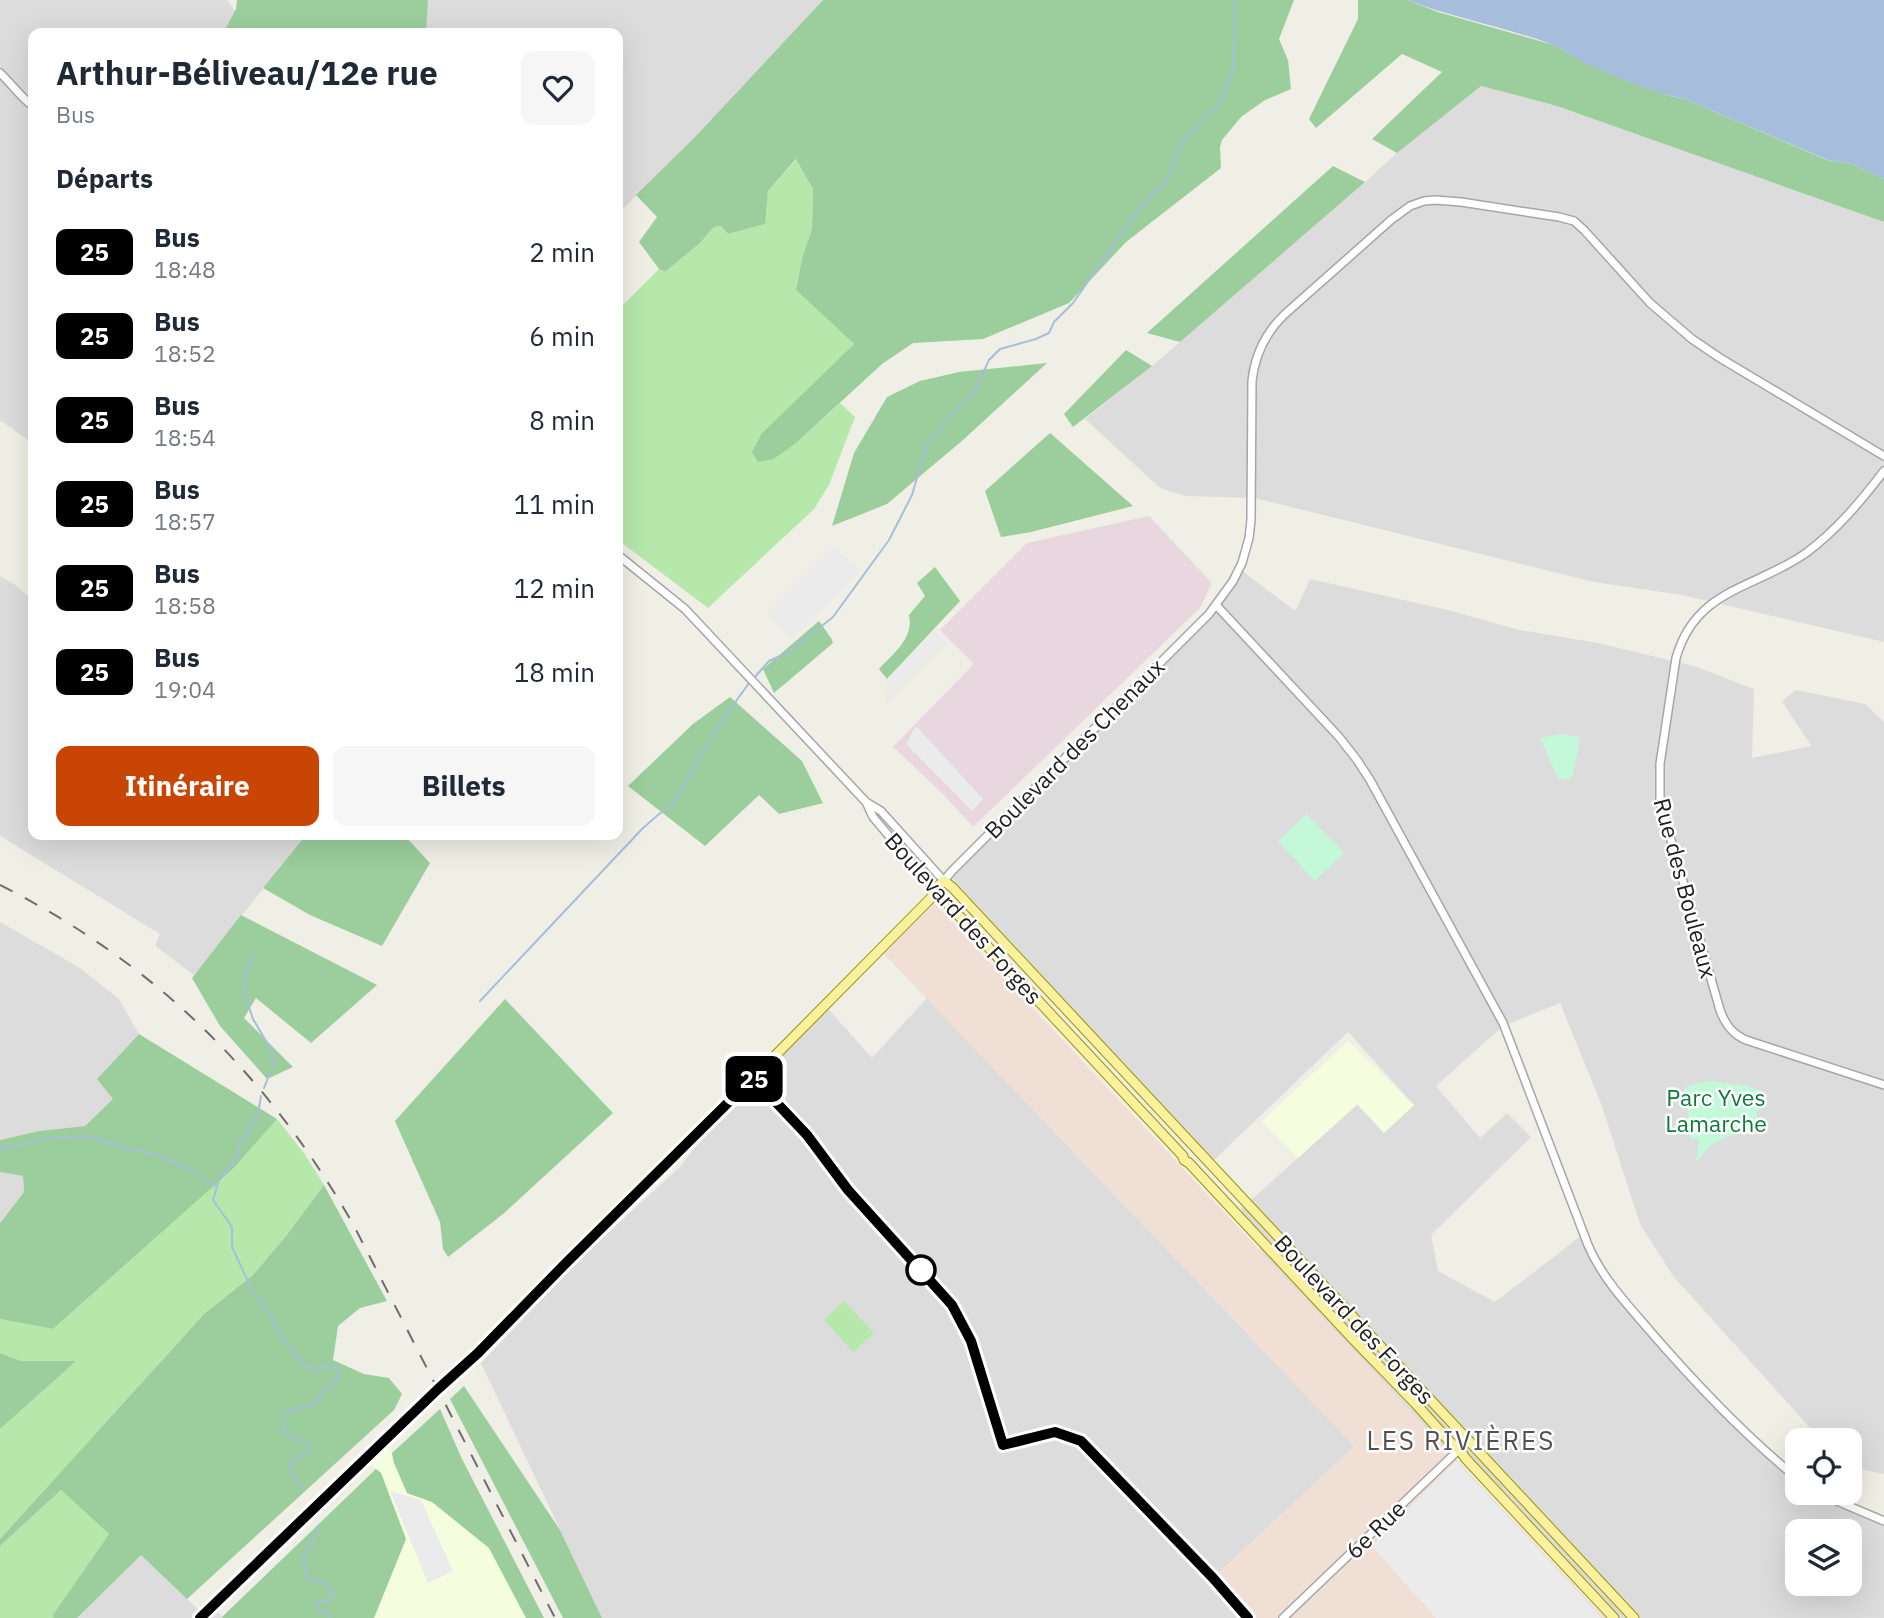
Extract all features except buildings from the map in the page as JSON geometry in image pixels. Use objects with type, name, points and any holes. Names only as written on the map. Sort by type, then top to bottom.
[{"type":"main road","name":"Boulevard des Chenaux","points":[[200,1618],[487,1344],[931,898],[934,889],[944,881]]},
{"type":"main road","name":"Boulevard des Forges","points":[[944,881],[1634,1618]]},
{"type":"main road","name":"Boulevard des Forges","points":[[934,889],[1614,1618]]},
{"type":"street","points":[[0,73],[28,103]]},
{"type":"street","name":"Boulevard des Chenaux","points":[[944,881],[1216,605],[1236,576],[1250,534],[1252,381],[1255,361],[1262,343],[1271,328],[1285,314],[1408,208],[1424,201],[1461,202],[1554,216],[1576,223],[1650,303],[1692,339],[1884,456]]},
{"type":"street","name":"Rue des Bouleaux","points":[[1884,471],[1850,513],[1815,546],[1786,565],[1722,596],[1702,611],[1689,628],[1676,658],[1659,783],[1662,815],[1684,881],[1720,1010],[1728,1026],[1736,1035],[1746,1040],[1884,1085]]},
{"type":"street","name":"Boulevard des Forges","points":[[623,559],[685,610],[866,802],[881,811],[944,881]]},
{"type":"street","points":[[1216,605],[1339,737],[1370,779],[1503,1023],[1588,1245],[1603,1274],[1712,1399],[1785,1467]]},
{"type":"street","name":"Boulevard des Forges","points":[[866,802],[873,817],[934,889]]},
{"type":"street","points":[[1237,1215],[1248,1205]]},
{"type":"street","name":"6e Rue","points":[[1283,1618],[1469,1440]]},
{"type":"street","points":[[1846,1505],[1884,1521]]},
{"type":"shaded area","points":[[0,0],[227,0],[242,20],[235,28],[28,28],[28,440],[0,420]]},
{"type":"shaded area","points":[[427,0],[823,0],[695,137],[623,209],[623,28],[426,28]]},
{"type":"shaded area","points":[[1480,86],[1557,106],[1884,222],[1884,642],[1682,595],[1594,582],[1255,498],[1185,496],[1160,488],[1085,419],[1152,366],[1397,153]]},
{"type":"shaded area","points":[[1149,516],[1212,583],[1200,608],[973,827],[941,792],[893,747],[974,664],[940,630],[1027,543]]},
{"type":"shaded area","points":[[834,547],[861,570],[792,639],[767,614]]},
{"type":"shaded area","points":[[1241,570],[1294,610],[1310,579],[1448,610],[1519,630],[1598,643],[1694,666],[1754,689],[1752,758],[1811,746],[1782,701],[1796,690],[1865,704],[1884,722],[1884,1474],[1862,1470],[1862,1428],[1810,1428],[1673,1276],[1640,1224],[1602,1106],[1560,1003],[1503,1026],[1436,1086],[1480,1138],[1507,1113],[1531,1137],[1431,1235],[1438,1271],[1495,1302],[1581,1236],[1621,1297],[1721,1408],[1785,1464],[1785,1505],[1857,1505],[1884,1516],[1884,1618],[1615,1618],[1459,1449],[1278,1618],[602,1618],[481,1363],[576,1262],[681,1166],[751,1072],[822,1002],[872,1058],[927,998],[1122,1203],[1210,1291],[1267,1242],[1240,1210],[1358,1104],[1384,1133],[1414,1105],[1348,1032],[1213,1161],[949,875],[1217,609]]},
{"type":"shaded area","points":[[0,576],[28,596],[28,840],[302,840],[194,975],[155,946],[160,934],[0,836]]},
{"type":"shaded area","points":[[934,631],[947,643],[886,704],[887,679]]},
{"type":"shaded area","points":[[916,726],[983,799],[972,811],[906,744]]},
{"type":"shaded area","points":[[933,902],[1605,1618],[1257,1618],[1217,1574],[1354,1446],[884,954]]},
{"type":"shaded area","points":[[0,922],[80,968],[119,999],[139,1034],[98,1078],[113,1099],[85,1126],[39,1131],[0,1140]]},
{"type":"shaded area","points":[[1348,1041],[1414,1105],[1384,1133],[1357,1104],[1298,1158],[1262,1121]]},
{"type":"shaded area","points":[[0,1172],[23,1176],[24,1192],[0,1222]]},
{"type":"shaded area","points":[[389,1441],[394,1463],[407,1493],[432,1502],[489,1548],[526,1618],[374,1618],[406,1539],[381,1473],[368,1461]]},
{"type":"shaded area","points":[[1456,1461],[1602,1618],[1436,1618],[1372,1546]]},
{"type":"shaded area","points":[[390,1491],[421,1500],[453,1571],[428,1583]]},
{"type":"shaded area","points":[[141,1554],[203,1614],[213,1606],[223,1618],[77,1618]]},
{"type":"green space","points":[[237,0],[428,0],[426,28],[226,28],[236,9]]},
{"type":"green space","points":[[823,0],[1294,0],[1279,39],[1288,60],[1291,89],[1265,100],[1241,117],[1222,140],[1221,168],[1126,242],[1069,303],[983,339],[913,343],[882,364],[795,444],[774,459],[758,462],[752,452],[762,433],[854,344],[796,290],[802,258],[812,229],[813,189],[796,159],[768,191],[765,224],[728,234],[721,226],[714,227],[700,243],[665,272],[659,269],[639,242],[657,217],[636,195],[695,137]]},
{"type":"green space","points":[[1358,0],[1407,0],[1438,12],[1554,45],[1578,59],[1670,96],[1685,99],[1827,160],[1852,164],[1884,179],[1884,222],[1557,106],[1481,86],[1397,153],[1372,139],[1442,72],[1402,54],[1316,128],[1309,119],[1358,19]]},
{"type":"green space","points":[[797,159],[813,189],[812,229],[802,258],[796,290],[854,344],[762,433],[774,459],[795,444],[840,403],[855,417],[829,485],[814,509],[708,608],[623,544],[623,305],[659,269],[665,272],[700,243],[714,227],[721,226],[728,234],[764,224],[768,191]]},
{"type":"green space","points":[[1333,166],[1365,182],[1180,342],[1147,333]]},
{"type":"green space","points":[[1126,350],[1152,366],[1073,427],[1064,414]]},
{"type":"green space","points":[[1047,363],[963,440],[887,504],[832,526],[854,453],[887,397],[920,381],[959,372]]},
{"type":"green space","points":[[1050,433],[1133,506],[1001,537],[985,491]]},
{"type":"green space","points":[[935,567],[960,601],[887,679],[879,669],[906,638],[909,615],[925,596],[917,583]]},
{"type":"green space","points":[[819,621],[833,643],[774,693],[763,669]]},
{"type":"green space","points":[[730,697],[802,761],[823,803],[779,814],[759,795],[705,846],[628,786],[693,724]]},
{"type":"green space","points":[[1561,734],[1580,737],[1573,776],[1566,780],[1558,778],[1540,738]]},
{"type":"green space","points":[[1307,814],[1344,853],[1315,881],[1278,841]]},
{"type":"green space","points":[[302,840],[409,840],[430,863],[382,946],[310,915],[263,888]]},
{"type":"green space","points":[[241,915],[377,985],[311,1043],[256,998],[244,1018],[293,1067],[267,1079],[220,1026],[192,978]]},
{"type":"green space","points":[[505,999],[613,1113],[503,1214],[448,1257],[443,1249],[440,1222],[395,1121]]},
{"type":"green space","points":[[139,1034],[277,1119],[233,1169],[53,1329],[0,1319],[0,1223],[24,1192],[23,1176],[0,1172],[0,1140],[39,1131],[85,1126],[113,1099],[97,1079]]},
{"type":"green space","name":"Parc Yves Lamarche","points":[[1713,1081],[1762,1091],[1757,1112],[1757,1129],[1722,1139],[1694,1162],[1698,1153],[1698,1139],[1690,1138],[1684,1088]]},
{"type":"green space","points":[[277,1119],[304,1153],[324,1185],[253,1275],[204,1314],[0,1539],[0,1429],[75,1361],[21,1361],[0,1353],[0,1319],[53,1329],[233,1169]]},
{"type":"green space","points":[[324,1185],[387,1301],[360,1308],[338,1326],[333,1360],[364,1374],[389,1378],[402,1394],[394,1410],[187,1599],[141,1555],[77,1618],[54,1618],[52,1616],[109,1534],[61,1490],[0,1546],[0,1539],[204,1314],[253,1275]]},
{"type":"green space","points":[[844,1301],[874,1333],[853,1352],[824,1320]]},
{"type":"green space","points":[[0,1353],[21,1361],[76,1361],[0,1429]]},
{"type":"green space","points":[[464,1386],[560,1530],[602,1618],[563,1618],[450,1399]]},
{"type":"green space","points":[[440,1409],[462,1459],[544,1618],[526,1618],[489,1548],[432,1502],[407,1493],[392,1453]]},
{"type":"green space","points":[[376,1469],[381,1473],[406,1539],[374,1618],[222,1617]]},
{"type":"green space","points":[[61,1490],[109,1534],[52,1616],[54,1618],[0,1618],[0,1546]]},
{"type":"water","points":[[1407,0],[1884,0],[1884,179],[1852,164],[1828,160],[1685,99],[1618,78],[1551,44]]},
{"type":"waterway","points":[[753,679],[769,661],[789,652],[833,617],[889,540],[912,495],[926,447],[948,418],[974,392],[989,360],[1000,349],[1049,333],[1054,322],[1073,303],[1130,221],[1152,194],[1167,181],[1179,147],[1199,123],[1220,105],[1233,69],[1235,0]]},
{"type":"waterway","points":[[480,1001],[642,829],[672,805],[719,725],[749,683]]},
{"type":"waterway","points":[[254,956],[246,971],[244,992],[253,1019],[272,1051],[273,1067]]},
{"type":"waterway","points":[[264,1088],[270,1073]]},
{"type":"waterway","points":[[217,1187],[219,1179],[239,1155],[239,1142],[249,1134],[248,1128],[258,1115],[261,1096]]},
{"type":"waterway","points":[[0,1149],[51,1138],[89,1136],[129,1149],[156,1154],[183,1166],[217,1187],[213,1200],[232,1227],[232,1247],[253,1292],[273,1319],[275,1327],[308,1368],[337,1367],[340,1373],[335,1382],[322,1392],[316,1404],[285,1412],[283,1431],[293,1440],[308,1440],[310,1449],[290,1464],[293,1477],[303,1488]]},
{"type":"waterway","points":[[319,1525],[303,1556],[307,1579],[323,1582],[335,1595],[331,1600],[316,1602],[320,1611],[329,1614],[329,1618]]},
{"type":"railway","points":[[0,885],[56,916],[157,987],[244,1071],[283,1119],[353,1224],[555,1618]]},
{"type":"bus line","name":"25","points":[[200,1618],[496,1335],[753,1078],[807,1135],[848,1190],[952,1305],[971,1341],[1003,1445],[1055,1432],[1081,1441],[1248,1618]]},
{"type":"district","name":"LES RIVIÈRES","points":[[1461,1440]]}]
